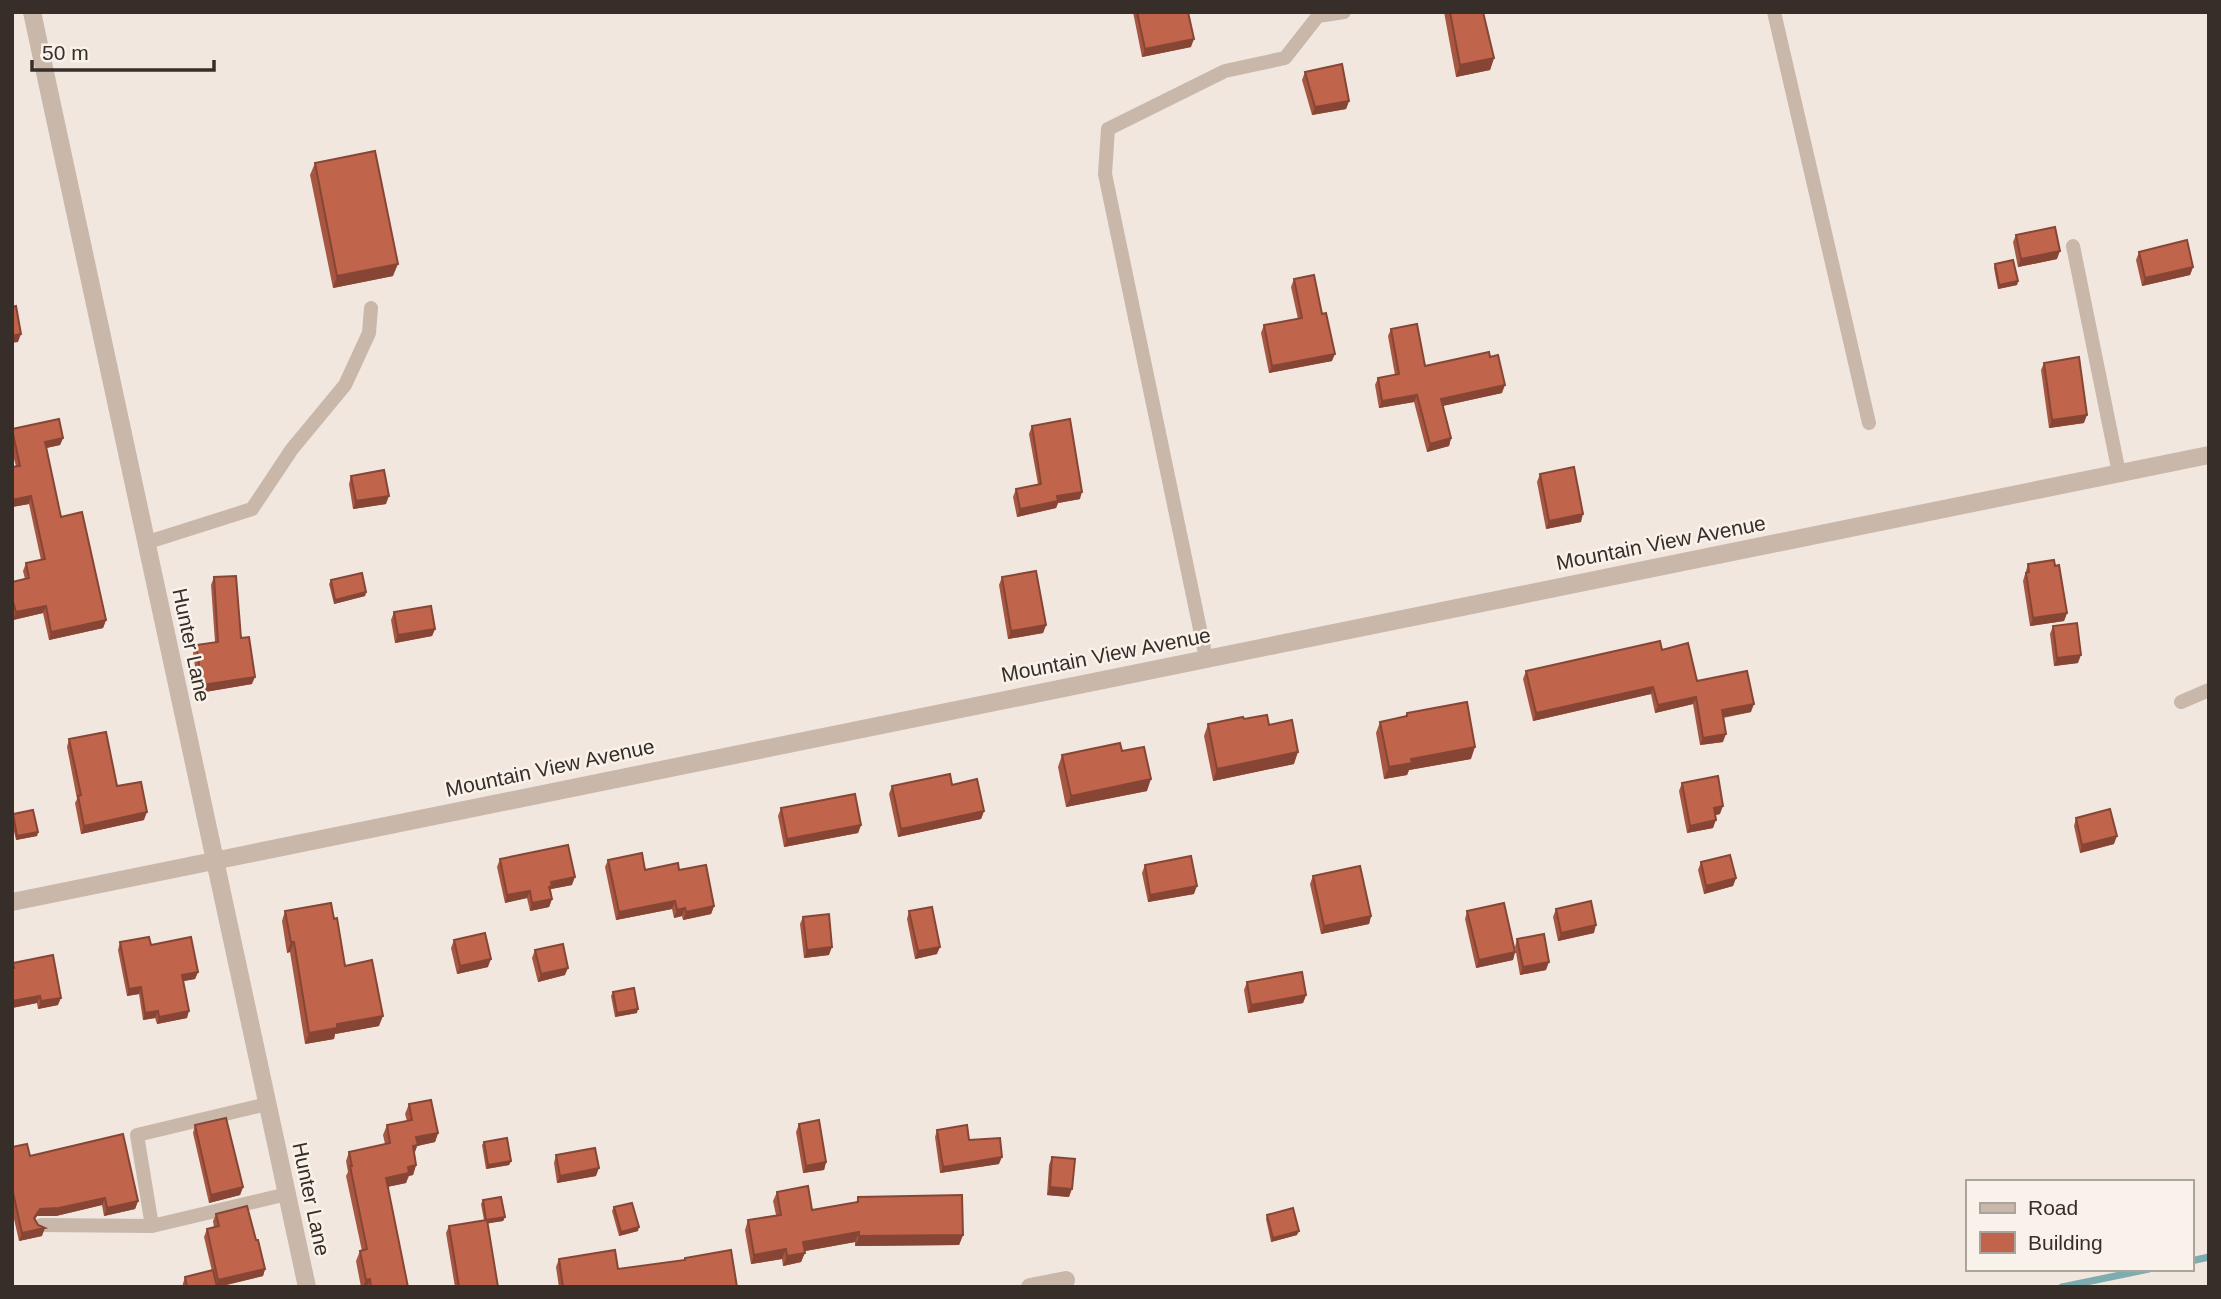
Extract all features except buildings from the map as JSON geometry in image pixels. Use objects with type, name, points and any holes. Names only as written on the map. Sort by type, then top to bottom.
[{"type":"street","name":"Hunter Lane","points":[[32,12],[307,1287]]},
{"type":"street","name":"Mountain View Avenue","points":[[12,902],[2209,455]]},
{"type":"street","points":[[1030,1287],[1066,1280]]},
{"type":"lane","points":[[1206,659],[1105,174],[1108,129],[1225,71],[1285,58],[1318,16],[1345,12]]},
{"type":"lane","points":[[1774,12],[1869,423]]},
{"type":"lane","points":[[2073,246],[2119,473]]},
{"type":"lane","points":[[145,543],[252,509],[292,449],[345,385],[369,332],[371,307]]},
{"type":"lane","points":[[2181,702],[2209,690]]},
{"type":"lane","points":[[152,1226],[137,1135],[267,1104]]},
{"type":"lane","points":[[41,1226],[152,1226],[287,1194]]},
{"type":"waterway","points":[[2193,1261],[2209,1257]]},
{"type":"waterway","points":[[2062,1287],[2139,1271]]}]
